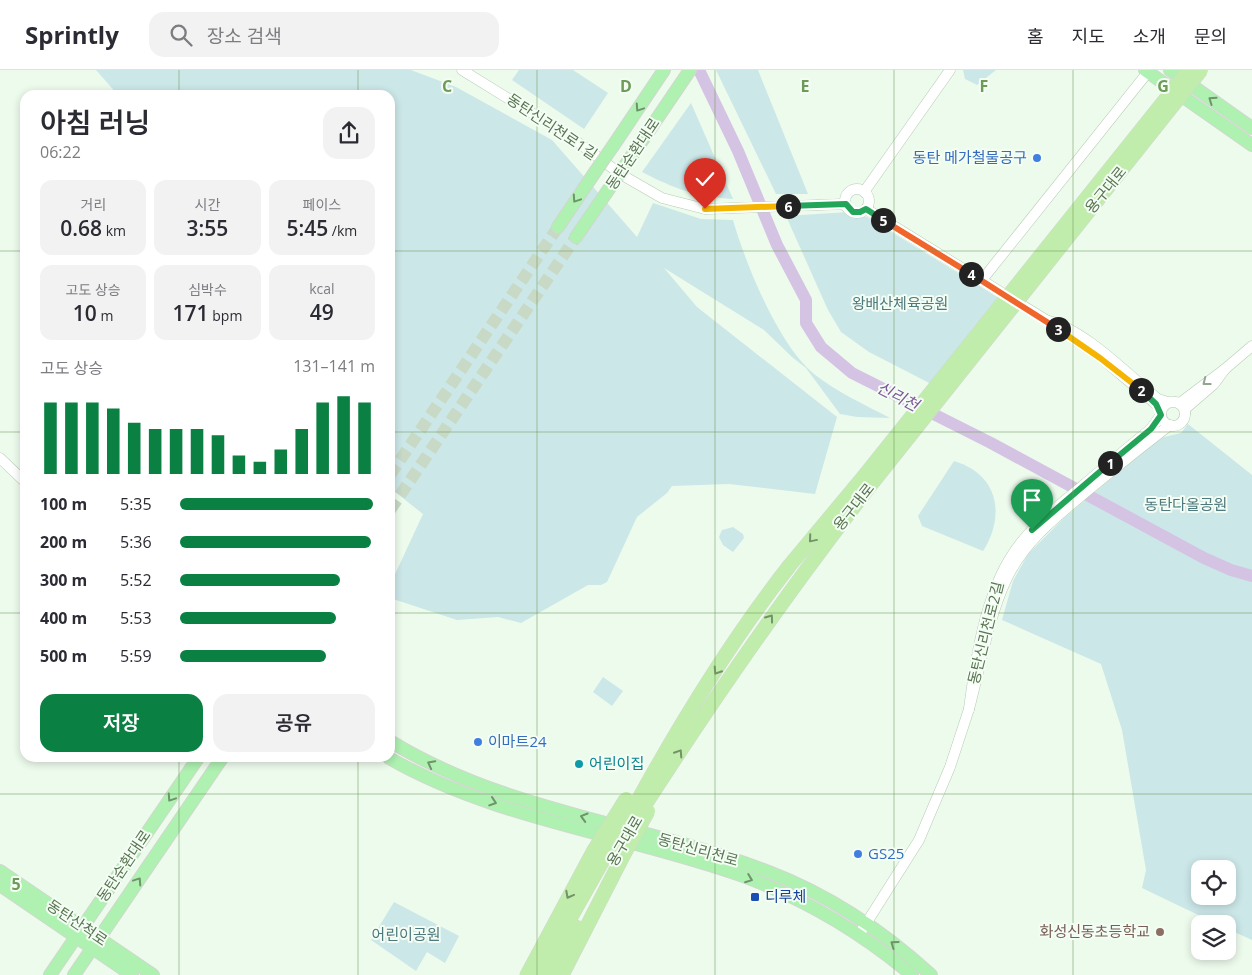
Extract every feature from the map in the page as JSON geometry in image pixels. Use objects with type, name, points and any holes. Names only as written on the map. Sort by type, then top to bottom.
[{"type":"highway","name":"용구대로","points":[[538,975],[659,772],[810,564],[869,478],[1189,70]]},
{"type":"highway","name":"용구대로","points":[[869,478],[1201,70]]},
{"type":"highway","points":[[527,975],[608,857],[659,772]]},
{"type":"highway","name":"용구대로","points":[[550,975],[608,857]]},
{"type":"highway","points":[[562,975],[608,857]]},
{"type":"main road","name":"동탄순환대로","points":[[558,227],[664,70]]},
{"type":"main road","name":"동탄순환대로","points":[[576,237],[690,70]]},
{"type":"main road","points":[[1170,70],[1252,128]]},
{"type":"main road","points":[[1146,71],[1252,145]]},
{"type":"main road","name":"동탄신리천로","points":[[395,744],[437,768],[529,807]]},
{"type":"main road","name":"동탄신리천로","points":[[395,761],[437,782],[529,807],[743,876],[898,946],[931,975]]},
{"type":"main road","name":"동탄순환대로","points":[[57,973],[80,932],[195,762]]},
{"type":"main road","name":"동탄순환대로","points":[[74,975],[219,762]]},
{"type":"main road","name":"동탄산척로","points":[[0,871],[95,943],[132,975]]},
{"type":"main road","name":"동탄산척로","points":[[0,886],[80,932]]},
{"type":"main road","name":"동탄신리천로","points":[[863,930],[912,975]]},
{"type":"main road","name":"동탄산척로","points":[[95,943],[153,975]]},
{"type":"street","name":"동탄신리천로1길","points":[[462,70],[569,136],[622,175],[662,198],[705,209],[846,204],[853,212],[860,212],[866,209]]},
{"type":"street","points":[[864,192],[950,70]]},
{"type":"street","points":[[982,280],[1146,71]]},
{"type":"street","points":[[846,204],[846,197],[851,192],[857,190],[864,192],[869,202],[866,209],[1046,320],[1120,373],[1156,404],[1164,422],[1170,425],[1180,424],[1186,409],[1214,384],[1225,369]]},
{"type":"street","points":[[1046,320],[1056,322],[1084,340],[1158,399],[1172,402],[1180,403],[1252,346]]},
{"type":"street","points":[[1161,413],[1172,402]]},
{"type":"street","points":[[1172,402],[1183,406],[1185,414]]},
{"type":"street","name":"동탄신리천로2길","points":[[1139,443],[1161,413]]},
{"type":"street","name":"동탄신리천로2길","points":[[863,930],[919,840],[950,767],[969,710],[996,607],[1006,578],[1031,540],[1057,511],[1139,443],[1170,425]]},
{"type":"street","points":[[0,458],[20,477]]},
{"type":"green space","points":[[96,70],[411,70],[456,87],[552,140],[637,237],[653,203],[701,219],[733,220],[746,259],[765,303],[788,344],[801,361],[814,374],[832,387],[890,418],[857,417],[840,414],[806,368],[764,330],[664,268],[697,307],[837,417],[815,494],[729,484],[672,486],[667,493],[637,517],[607,582],[601,585],[588,585],[521,623],[498,617],[457,620],[395,600],[395,574],[423,514],[395,492],[395,90],[114,90]]},
{"type":"green space","points":[[519,70],[573,70],[608,93],[584,129],[512,80]]},
{"type":"green space","points":[[716,70],[758,70],[808,194],[776,194]]},
{"type":"green space","points":[[963,70],[996,70],[977,85],[965,79]]},
{"type":"green space","points":[[691,103],[733,199],[686,191],[642,172]]},
{"type":"green space","name":"왕배산체육공원","points":[[849,212],[867,217],[1002,300],[937,387],[869,352],[841,332],[828,310],[786,216]]},
{"type":"green space","name":"동탄다올공원","points":[[1188,424],[1252,475],[1252,940],[1236,933],[1236,915],[1198,915],[1142,888],[1146,870],[1122,730],[1101,664],[1002,620],[1013,581],[1028,554],[1064,518],[1160,438],[1181,433]]},
{"type":"green space","points":[[954,461],[969,467],[980,475],[989,486],[994,497],[996,510],[994,524],[983,551],[922,526],[918,516]]},
{"type":"green space","points":[[733,527],[743,534],[744,538],[733,552],[723,545],[719,537],[722,530]]},
{"type":"green space","points":[[603,677],[623,691],[612,706],[593,692]]},
{"type":"green space","name":"어린이공원","points":[[394,902],[459,936],[445,963],[427,952],[416,971],[371,940]]},
{"type":"waterway","name":"신리천","points":[[699,70],[738,151],[777,245],[806,300],[806,323],[821,347],[852,373],[991,443],[1204,558],[1231,570],[1252,576]]},
{"type":"tunnel","points":[[395,468],[558,227]]},
{"type":"tunnel","points":[[395,503],[576,237]]},
{"type":"place","name":"동탄 메가철물공구","points":[[1037,158]]},
{"type":"place","name":"이마트24","points":[[478,742]]},
{"type":"place","name":"어린이집","points":[[579,764]]},
{"type":"place","name":"GS25","points":[[858,854]]},
{"type":"place","name":"디루체","points":[[755,897]]},
{"type":"place","name":"화성신동초등학교","points":[[1160,932]]},
{"type":"route","points":[[705,209],[846,204],[850,210],[856,213],[866,209],[1046,320],[1120,373],[1156,404],[1161,411],[1161,415],[1151,429],[1032,530]]}]
